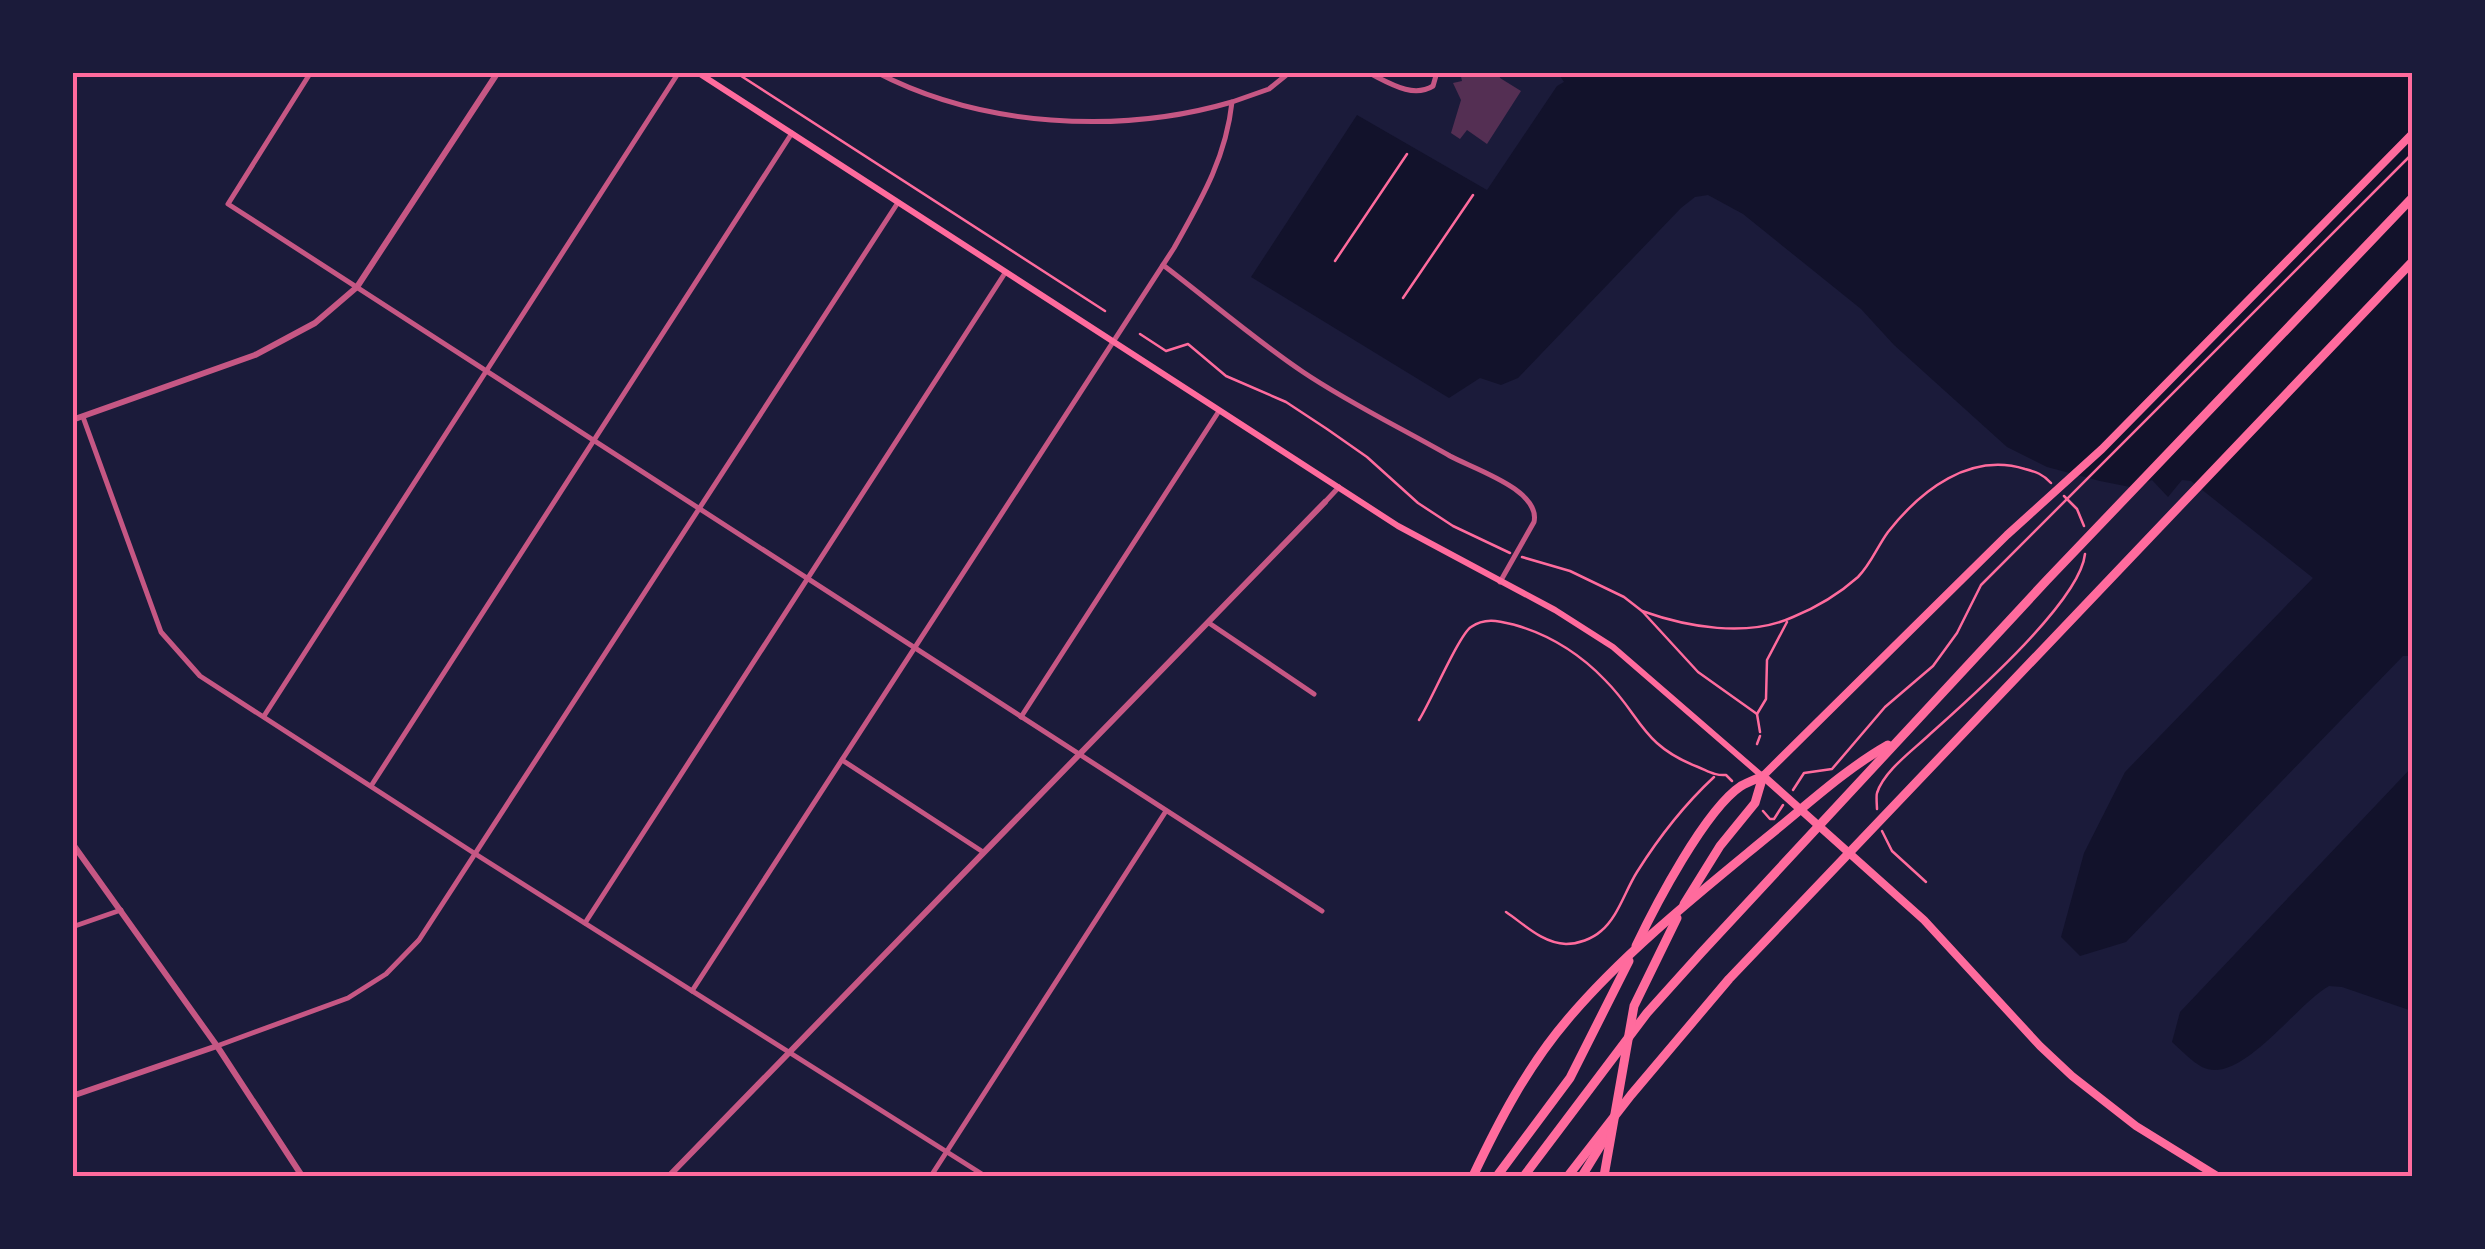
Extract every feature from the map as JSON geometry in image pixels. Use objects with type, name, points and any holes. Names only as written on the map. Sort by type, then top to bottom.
[{"type":"highway","points":[[1524,1176],[1647,1013],[1896,741],[2412,198]]},
{"type":"highway","points":[[1568,1176],[1728,979],[2412,262]]},
{"type":"highway","points":[[1472,1176],[1528,1072],[1566,1021],[1609,974],[1862,760],[1896,741]]},
{"type":"highway","points":[[1497,1176],[1570,1078],[1653,912],[1688,852],[1739,788],[1763,776]]},
{"type":"highway","points":[[1604,1176],[1630,1024],[1640,989],[1710,861],[1755,803],[1763,776]]},
{"type":"highway","points":[[1582,1176],[1630,1095]]},
{"type":"main road","points":[[698,72],[1398,526],[1555,610],[1612,647],[1646,672],[1924,920],[2072,1076],[2128,1120],[2217,1176]]},
{"type":"main road","points":[[1763,776],[2102,448],[2412,134]]},
{"type":"street","points":[[311,72],[228,204],[1322,912]]},
{"type":"street","points":[[72,420],[277,345],[316,323],[357,287],[498,72]]},
{"type":"street","points":[[264,716],[679,72]]},
{"type":"street","points":[[876,72],[988,111],[1065,121],[1124,121],[1232,102],[1269,89],[1290,72]]},
{"type":"street","points":[[1367,72],[1413,92],[1434,86],[1436,72]]},
{"type":"street","points":[[692,991],[1162,265],[1215,174],[1228,134],[1232,102]]},
{"type":"street","points":[[370,786],[792,133]]},
{"type":"street","points":[[72,1096],[318,1012],[386,974],[420,940],[897,204]]},
{"type":"street","points":[[1162,265],[1306,375],[1512,486],[1532,502],[1534,522],[1500,582]]},
{"type":"street","points":[[585,923],[1005,273]]},
{"type":"street","points":[[1021,717],[1219,411]]},
{"type":"street","points":[[83,417],[161,632],[200,676],[984,1176]]},
{"type":"street","points":[[669,1176],[1339,487]]},
{"type":"street","points":[[1206,621],[1314,694]]},
{"type":"street","points":[[842,760],[983,852]]},
{"type":"street","points":[[931,1176],[1166,810]]},
{"type":"street","points":[[72,843],[217,1046],[302,1176]]},
{"type":"street","points":[[72,927],[121,910]]},
{"type":"path","points":[[735,72],[1105,311]]},
{"type":"path","points":[[1335,261],[1407,154]]},
{"type":"path","points":[[1804,773],[1832,769],[1885,708],[1922,679],[1948,648],[1981,585],[2412,154]]},
{"type":"path","points":[[1403,298],[1473,195]]},
{"type":"path","points":[[1140,334],[1166,352],[1188,344],[1226,376],[1286,402],[1367,457],[1396,482]]},
{"type":"path","points":[[1642,611],[1698,672],[1757,714]]},
{"type":"path","points":[[1419,720],[1467,629],[1486,620],[1496,621],[1532,629],[1576,653],[1608,683],[1656,744],[1715,776],[1726,775]]},
{"type":"path","points":[[1760,732],[1757,714],[1766,699],[1767,660],[1788,620]]},
{"type":"path","points":[[1758,744],[1760,736],[1764,743]]},
{"type":"path","points":[[1506,912],[1551,942],[1572,944],[1599,934],[1613,918],[1636,873],[1666,829],[1715,776]]},
{"type":"path","points":[[1767,816],[1770,820],[1775,816]]},
{"type":"shaded area","points":[[1558,73],[2412,73],[2412,656],[2403,656],[2126,942],[2080,956],[2061,937],[2084,853],[2125,772],[2313,578],[2191,481],[2182,480],[2168,497],[2152,480],[2135,488],[2100,481],[2047,467],[2007,447],[1894,345],[1861,309],[1743,214],[1708,195],[1695,197],[1681,208],[1518,378],[1501,385],[1480,378],[1449,398],[1251,277],[1357,115],[1487,190],[1557,86],[1564,82]]},
{"type":"shaded area","points":[[2412,767],[2412,1011],[2329,986],[2250,1055],[2233,1065],[2217,1070],[2194,1062],[2172,1042],[2180,1012]]},
{"type":"building","points":[[1460,72],[1499,72],[1500,78],[1521,91],[1487,144],[1467,130],[1460,139],[1451,133],[1461,100],[1453,83],[1462,81]]}]
